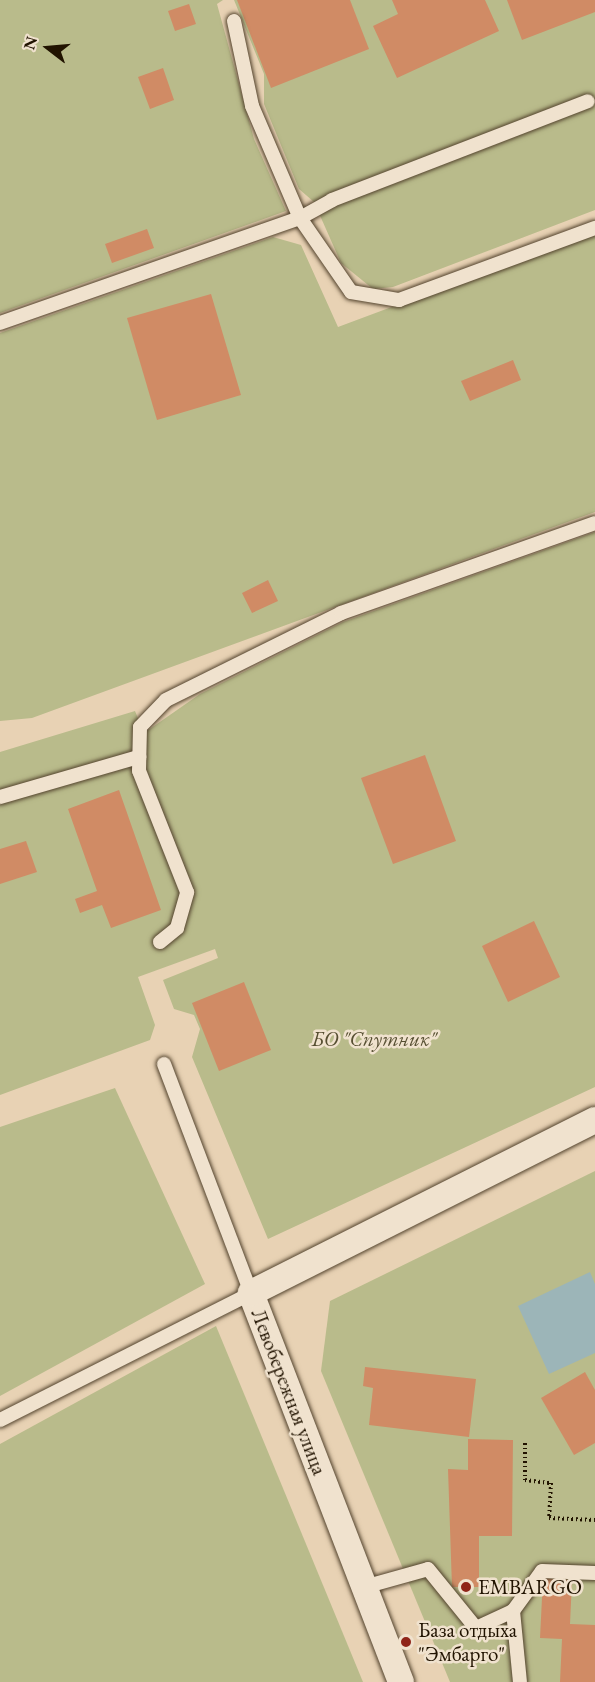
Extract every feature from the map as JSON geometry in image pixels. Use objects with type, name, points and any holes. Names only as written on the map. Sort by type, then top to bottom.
[{"type":"street","name":"Левобережная улица","points":[[401,1682],[250,1293],[595,1120]]},
{"type":"lane","points":[[234,21],[252,106],[300,218],[351,292],[399,300],[595,228]]},
{"type":"lane","points":[[0,323],[300,218],[332,200],[588,101]]},
{"type":"lane","points":[[160,942],[177,928],[187,892],[140,771],[140,727],[166,700],[341,613],[595,523]]},
{"type":"lane","points":[[0,798],[139,757]]},
{"type":"lane","points":[[0,1420],[250,1293],[164,1064]]},
{"type":"lane","points":[[364,1587],[428,1569],[476,1628],[513,1611],[542,1571],[595,1573]]},
{"type":"lane","points":[[513,1611],[520,1682]]},
{"type":"path","points":[[525,1443],[525,1480],[551,1482],[549,1518],[595,1520]]},
{"type":"green space","points":[[0,0],[223,0],[217,4],[254,139],[286,211],[0,313]]},
{"type":"green space","points":[[234,0],[595,0],[595,210],[393,287],[373,289],[341,263],[314,202],[299,189],[264,104],[264,74]]},
{"type":"green space","points":[[595,231],[595,512],[32,718],[0,721],[0,333],[273,237],[301,245],[338,327]]},
{"type":"green space","name":"БО \"Спутник\"","points":[[595,532],[595,1087],[268,1239],[192,1057],[200,1029],[194,1015],[174,1009],[163,980],[218,958],[215,949],[138,977],[155,1025],[150,1040],[0,1095],[0,752],[135,711],[144,733],[200,694],[343,622]]},
{"type":"green space","points":[[115,1088],[205,1284],[0,1396],[0,1127]]},
{"type":"green space","points":[[595,1171],[595,1682],[450,1682],[321,1371],[330,1301]]},
{"type":"green space","points":[[216,1326],[363,1682],[0,1682],[0,1444]]},
{"type":"water","points":[[590,1272],[595,1284],[595,1353],[549,1374],[518,1306]]},
{"type":"building","points":[[237,0],[350,0],[369,49],[271,88]]},
{"type":"building","points":[[392,0],[485,0],[499,31],[397,78],[373,26],[398,14]]},
{"type":"building","points":[[507,0],[595,0],[595,12],[522,40]]},
{"type":"building","points":[[189,4],[196,24],[175,31],[168,11]]},
{"type":"building","points":[[163,68],[174,100],[150,109],[138,77]]},
{"type":"building","points":[[147,229],[154,248],[112,263],[105,244]]},
{"type":"building","points":[[211,294],[241,395],[157,420],[127,318]]},
{"type":"building","points":[[513,360],[521,380],[470,401],[461,381]]},
{"type":"building","points":[[268,580],[278,601],[252,613],[242,593]]},
{"type":"building","points":[[425,755],[456,841],[393,864],[361,778]]},
{"type":"building","points":[[119,790],[161,910],[111,928],[102,905],[80,913],[75,899],[97,891],[68,809]]},
{"type":"building","points":[[26,841],[37,872],[0,884],[0,849]]},
{"type":"building","points":[[534,921],[560,977],[508,1002],[482,946]]},
{"type":"building","points":[[244,982],[271,1050],[219,1071],[192,1003]]},
{"type":"building","points":[[365,1367],[476,1379],[469,1437],[369,1425],[373,1388],[363,1386]]},
{"type":"building","points":[[585,1372],[595,1390],[595,1443],[574,1455],[541,1398]]},
{"type":"building","points":[[468,1439],[513,1440],[512,1536],[479,1536],[479,1587],[452,1587],[448,1469],[468,1470]]},
{"type":"building","points":[[543,1578],[572,1580],[570,1624],[595,1625],[595,1682],[560,1682],[562,1639],[540,1638]]},
{"type":"place","name":"EMBARGO","points":[[466,1587]]},
{"type":"place","name":"База отдыха \"Эмбарго\"","points":[[406,1642]]}]
